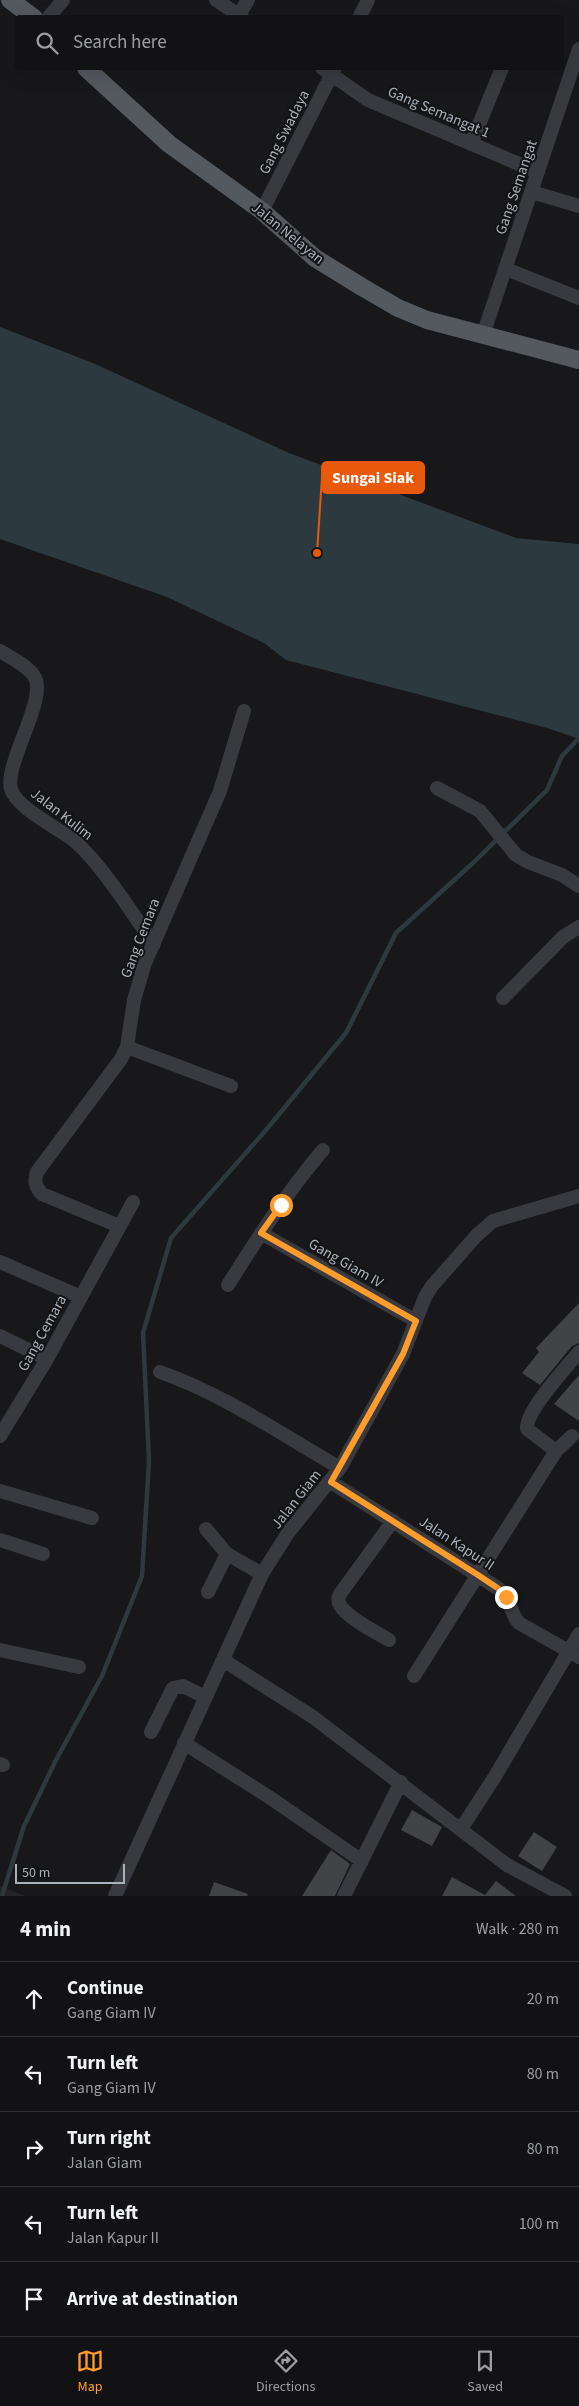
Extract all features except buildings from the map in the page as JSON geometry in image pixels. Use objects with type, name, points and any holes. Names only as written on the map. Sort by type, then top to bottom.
[{"type":"main road","points":[[10,0],[30,15]]},
{"type":"main road","name":"Jalan Nelayan","points":[[88,70],[169,144],[262,212],[315,258],[398,308],[428,320],[579,360]]},
{"type":"street","points":[[50,15],[63,0]]},
{"type":"street","points":[[216,0],[239,15]]},
{"type":"street","points":[[241,15],[248,0]]},
{"type":"street","points":[[360,15],[368,0]]},
{"type":"street","name":"Gang Semangat","points":[[483,335],[579,49]]},
{"type":"street","name":"Gang Semangat 1","points":[[329,70],[368,100],[538,172]]},
{"type":"street","name":"Gang Swadaya","points":[[262,212],[329,70]]},
{"type":"street","points":[[471,144],[501,70]]},
{"type":"street","points":[[532,192],[579,206]]},
{"type":"street","points":[[506,269],[579,298]]},
{"type":"street","name":"Jalan Kulim","points":[[0,652],[23,665],[34,676],[38,690],[15,763],[10,787],[13,796],[21,804],[74,840],[109,882],[154,944]]},
{"type":"street","name":"Gang Cemara","points":[[119,1226],[42,1194],[38,1190],[35,1178],[37,1172],[121,1059],[127,1047],[139,980],[220,791],[244,711]]},
{"type":"street","points":[[437,788],[480,812],[516,855],[528,862],[562,875],[579,886]]},
{"type":"street","points":[[503,998],[563,937],[579,927]]},
{"type":"street","points":[[127,1047],[231,1086]]},
{"type":"street","points":[[228,1285],[261,1233],[304,1172],[323,1150]]},
{"type":"street","name":"Jalan Giam","points":[[116,1896],[262,1574],[288,1534],[331,1482],[340,1468],[403,1354],[432,1286],[485,1227],[501,1218],[579,1196]]},
{"type":"street","name":"Gang Cemara","points":[[0,1436],[47,1359],[133,1202]]},
{"type":"street","name":"Gang Giam IV","points":[[261,1233],[416,1321]]},
{"type":"street","name":"Gang Cemara","points":[[0,1262],[81,1297]]},
{"type":"street","points":[[0,1336],[47,1359]]},
{"type":"street","points":[[556,1451],[527,1429],[528,1421],[557,1379],[579,1352]]},
{"type":"street","points":[[160,1372],[184,1381],[219,1399],[340,1468]]},
{"type":"street","points":[[414,1676],[556,1451],[572,1436]]},
{"type":"street","name":"Jalan Kapur II","points":[[331,1482],[504,1593],[519,1623],[573,1654]]},
{"type":"street","points":[[0,1491],[92,1518]]},
{"type":"street","points":[[389,1640],[346,1611],[338,1601],[340,1594],[392,1521]]},
{"type":"street","points":[[206,1529],[228,1554],[262,1574]]},
{"type":"street","points":[[0,1540],[43,1554]]},
{"type":"street","points":[[208,1592],[228,1554]]},
{"type":"street","points":[[461,1829],[573,1654],[579,1634]]},
{"type":"street","points":[[0,1650],[79,1667]]},
{"type":"street","points":[[223,1660],[313,1717],[401,1782],[507,1865],[565,1896]]},
{"type":"street","points":[[151,1732],[173,1688],[183,1686],[205,1697]]},
{"type":"street","points":[[184,1743],[272,1799],[362,1860]]},
{"type":"street","points":[[344,1896],[401,1782]]},
{"type":"shaded area","points":[[0,327],[93,363],[289,453],[516,538],[579,544],[579,739],[547,728],[286,660],[264,643],[167,597],[0,539]]},
{"type":"shaded area","points":[[0,1886],[25,1896],[0,1896]]},
{"type":"waterway","points":[[2,1896],[24,1826],[56,1760],[102,1676],[142,1576],[149,1461],[143,1333],[171,1238],[266,1130],[346,1033],[396,933],[474,862],[547,790],[562,756],[579,738]]},
{"type":"place","name":"Sungai Siak","points":[[317,553]]},
{"type":"route","points":[[281,1205],[261,1233],[342,1281],[416,1321],[403,1354],[331,1482],[478,1575],[499,1589],[506,1597]]}]
